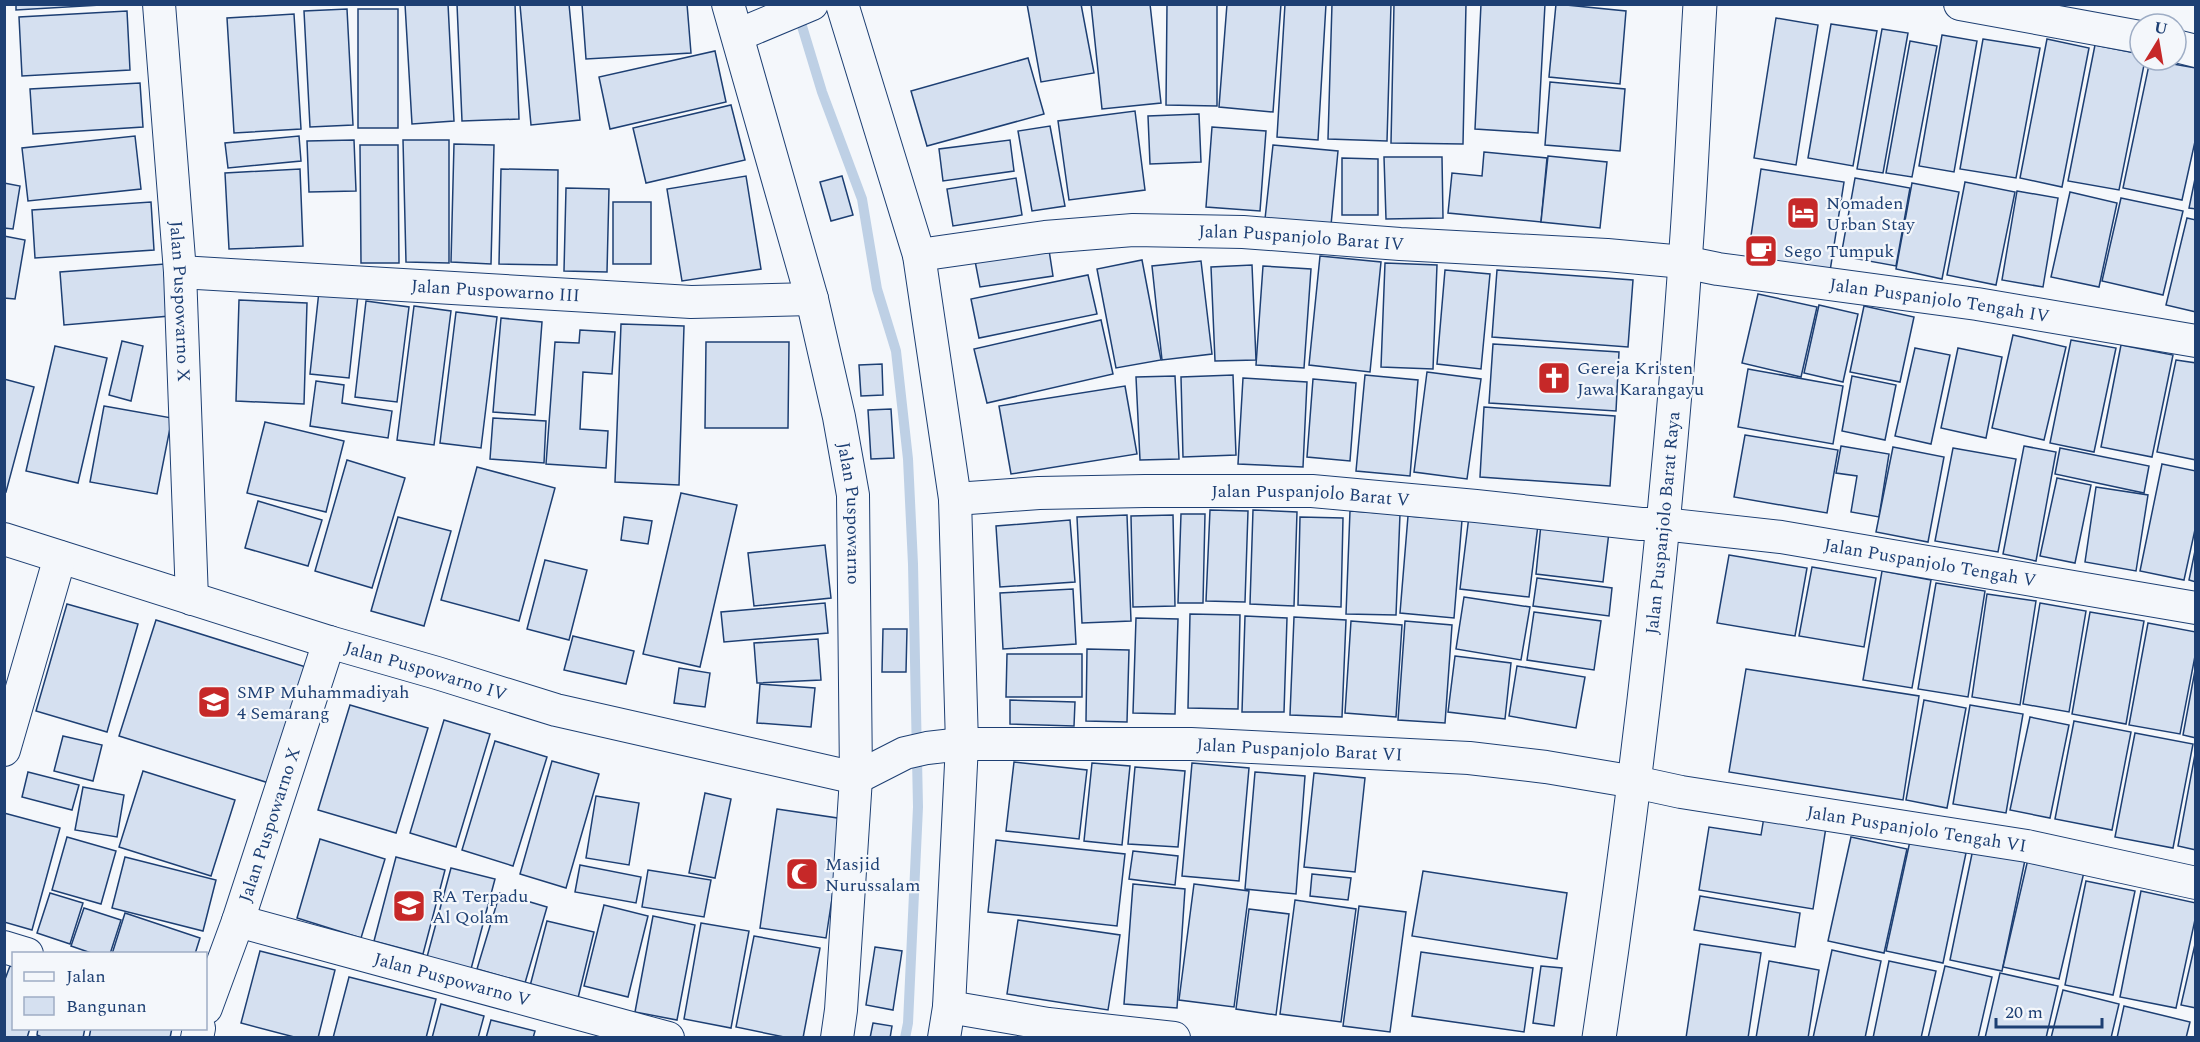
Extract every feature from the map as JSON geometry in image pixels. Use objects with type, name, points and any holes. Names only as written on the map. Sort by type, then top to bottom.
[{"type":"street","name":"Jalan Puspowarno X","points":[[159,4],[180,272],[192,599]]},
{"type":"street","name":"Jalan Puspowarno","points":[[729,4],[812,299],[853,495],[856,778],[841,1010],[837,1038]]},
{"type":"street","points":[[842,4],[920,255],[955,499],[949,1007],[944,1038]]},
{"type":"street","name":"Jalan Puspanjolo Barat Raya","points":[[1599,1038],[1635,782],[1663,524],[1684,262],[1700,4]]},
{"type":"street","points":[[1960,4],[2128,35]]},
{"type":"street","points":[[738,35],[811,5]]},
{"type":"street","name":"Jalan Puspanjolo Barat IV","points":[[920,255],[1045,237],[1133,230],[1243,232],[1684,262]]},
{"type":"street","name":"Jalan Puspanjolo Tengah IV","points":[[1684,262],[1718,269],[1977,304],[2196,342]]},
{"type":"street","name":"Jalan Puspowarno III","points":[[180,272],[691,302],[812,299]]},
{"type":"street","name":"Jalan Puspanjolo Barat V","points":[[955,499],[1039,493],[1121,491],[1312,491],[1641,524],[1663,524]]},
{"type":"street","name":"Jalan Puspanjolo Tengah V","points":[[1663,524],[1781,537],[2196,608]]},
{"type":"street","name":"Jalan Puspowarno IV","points":[[4,539],[329,642],[556,710],[856,778]]},
{"type":"street","points":[[4,750],[60,556]]},
{"type":"street","name":"Jalan Puspowarno X","points":[[207,1004],[238,921],[329,642]]},
{"type":"street","name":"Jalan Puspanjolo Barat VI","points":[[856,778],[904,753],[953,745],[1191,744],[1469,758],[1546,767],[1635,782]]},
{"type":"street","name":"Jalan Puspanjolo Tengah VI","points":[[1635,782],[1681,792],[2027,846],[2196,883]]},
{"type":"street","name":"Jalan Puspowarno V","points":[[238,921],[668,1038]]},
{"type":"street","points":[[4,947],[20,952]]},
{"type":"street","points":[[949,1007],[1048,1024],[1174,1038]]},
{"type":"building","points":[[16,4],[118,4],[16,10]]},
{"type":"building","points":[[405,4],[448,4],[454,121],[412,124]]},
{"type":"building","points":[[457,4],[515,4],[519,119],[462,121]]},
{"type":"building","points":[[569,4],[580,120],[531,125],[520,5]]},
{"type":"building","points":[[582,4],[687,4],[691,53],[586,59]]},
{"type":"building","points":[[1027,4],[1081,4],[1094,73],[1041,82]]},
{"type":"building","points":[[1091,4],[1150,4],[1161,103],[1102,109]]},
{"type":"building","points":[[1167,4],[1217,4],[1217,106],[1166,105]]},
{"type":"building","points":[[1227,4],[1281,4],[1273,112],[1219,107]]},
{"type":"building","points":[[1285,4],[1326,4],[1318,140],[1277,137]]},
{"type":"building","points":[[1332,4],[1391,4],[1387,141],[1328,139]]},
{"type":"building","points":[[1394,4],[1466,4],[1463,144],[1391,143]]},
{"type":"building","points":[[1481,4],[1545,4],[1538,133],[1475,129]]},
{"type":"building","points":[[1556,4],[1626,11],[1620,84],[1549,77]]},
{"type":"building","points":[[347,9],[353,125],[310,127],[304,11]]},
{"type":"building","points":[[358,9],[398,9],[398,128],[358,128]]},
{"type":"building","points":[[127,11],[130,70],[22,76],[19,17]]},
{"type":"building","points":[[294,14],[301,129],[234,133],[227,18]]},
{"type":"building","points":[[1776,18],[1818,25],[1796,165],[1754,158]]},
{"type":"building","points":[[1831,24],[1877,31],[1853,166],[1808,158]]},
{"type":"building","points":[[1882,29],[1908,33],[1883,173],[1857,169]]},
{"type":"building","points":[[1942,35],[1977,41],[1954,172],[1919,166]]},
{"type":"building","points":[[1983,39],[2040,48],[2016,178],[1960,169]]},
{"type":"building","points":[[2047,39],[2089,48],[2062,187],[2020,178]]},
{"type":"building","points":[[1910,41],[1937,46],[1912,177],[1886,173]]},
{"type":"building","points":[[2095,45],[2128,52],[2128,72],[2143,72],[2119,190],[2068,181]]},
{"type":"building","points":[[715,51],[726,102],[610,129],[599,77]]},
{"type":"building","points":[[1028,58],[1044,114],[927,146],[911,91]]},
{"type":"building","points":[[2188,67],[2196,68],[2196,137],[2182,200],[2123,188],[2147,72],[2188,72]]},
{"type":"building","points":[[1550,82],[1625,89],[1620,151],[1545,145]]},
{"type":"building","points":[[140,83],[143,127],[33,134],[30,89]]},
{"type":"building","points":[[731,105],[745,160],[646,183],[633,128]]},
{"type":"building","points":[[1135,111],[1145,190],[1069,200],[1058,121]]},
{"type":"building","points":[[1199,114],[1201,162],[1150,164],[1148,116]]},
{"type":"building","points":[[1050,126],[1065,206],[1032,211],[1018,131]]},
{"type":"building","points":[[1212,127],[1266,131],[1260,211],[1206,207]]},
{"type":"building","points":[[135,136],[141,189],[28,201],[22,148]]},
{"type":"building","points":[[299,136],[301,161],[228,168],[225,143]]},
{"type":"building","points":[[354,140],[356,191],[309,192],[307,141]]},
{"type":"building","points":[[403,140],[449,140],[449,263],[406,262]]},
{"type":"building","points":[[1010,140],[1014,171],[943,181],[939,149]]},
{"type":"building","points":[[454,144],[494,145],[491,264],[451,262]]},
{"type":"building","points":[[360,145],[398,145],[399,263],[361,263]]},
{"type":"building","points":[[1273,145],[1338,151],[1331,225],[1265,219]]},
{"type":"building","points":[[1484,152],[1547,158],[1541,222],[1448,213],[1452,173],[1482,176]]},
{"type":"building","points":[[1548,156],[1607,162],[1600,228],[1541,222]]},
{"type":"building","points":[[1384,157],[1442,157],[1443,218],[1386,219]]},
{"type":"building","points":[[1342,158],[1378,159],[1378,215],[1342,215]]},
{"type":"building","points":[[300,169],[303,246],[229,249],[225,173]]},
{"type":"building","points":[[501,169],[558,170],[557,265],[499,264]]},
{"type":"building","name":"Nomaden Urban Stay","points":[[1761,169],[1844,182],[1830,271],[1748,256]]},
{"type":"building","points":[[2196,174],[2196,209],[2189,208]]},
{"type":"building","points":[[746,176],[761,269],[682,281],[667,189]]},
{"type":"building","points":[[842,176],[853,215],[831,221],[820,182]]},
{"type":"building","points":[[1016,178],[1022,215],[953,226],[947,189]]},
{"type":"building","points":[[1855,178],[1910,188],[1896,266],[1841,256]]},
{"type":"building","points":[[1965,182],[2015,192],[1996,285],[1947,275]]},
{"type":"building","points":[[4,183],[20,186],[13,229],[4,228]]},
{"type":"building","points":[[1912,183],[1959,192],[1942,279],[1896,269]]},
{"type":"building","points":[[566,188],[609,189],[607,272],[564,271]]},
{"type":"building","points":[[2017,191],[2058,198],[2043,287],[2002,280]]},
{"type":"building","points":[[2070,192],[2117,203],[2099,287],[2051,277]]},
{"type":"building","points":[[2121,198],[2183,211],[2163,295],[2102,281]]},
{"type":"building","points":[[151,202],[154,250],[35,258],[32,210]]},
{"type":"building","points":[[613,202],[651,202],[651,264],[613,264]]},
{"type":"building","points":[[2187,218],[2196,220],[2196,312],[2166,305]]},
{"type":"building","points":[[4,236],[25,240],[15,299],[4,298]]},
{"type":"building","points":[[1049,250],[1053,276],[980,287],[975,261]]},
{"type":"building","points":[[1320,256],[1381,262],[1370,372],[1309,365]]},
{"type":"building","points":[[1142,260],[1161,360],[1116,368],[1097,269]]},
{"type":"building","points":[[1201,261],[1212,354],[1162,360],[1152,266]]},
{"type":"building","points":[[1385,263],[1437,265],[1433,369],[1381,367]]},
{"type":"building","points":[[165,264],[170,316],[64,325],[60,272]]},
{"type":"building","points":[[1252,265],[1256,360],[1215,361],[1211,267]]},
{"type":"building","points":[[1263,266],[1311,269],[1304,368],[1256,365]]},
{"type":"building","points":[[1445,270],[1490,274],[1481,369],[1437,364]]},
{"type":"building","points":[[1497,270],[1633,280],[1628,347],[1492,337]]},
{"type":"building","points":[[1088,275],[1097,314],[979,338],[971,299]]},
{"type":"building","points":[[319,291],[358,295],[349,378],[310,374]]},
{"type":"building","points":[[1758,294],[1817,307],[1801,377],[1742,363]]},
{"type":"building","points":[[239,300],[307,303],[304,404],[236,401]]},
{"type":"building","points":[[366,301],[409,307],[397,402],[355,397]]},
{"type":"building","points":[[1819,305],[1858,314],[1843,382],[1804,373]]},
{"type":"building","points":[[414,306],[451,311],[434,445],[397,440]]},
{"type":"building","points":[[1864,306],[1914,317],[1900,382],[1850,372]]},
{"type":"building","points":[[456,312],[497,317],[481,448],[440,443]]},
{"type":"building","points":[[501,318],[542,322],[535,415],[493,412]]},
{"type":"building","points":[[1101,320],[1113,374],[987,403],[974,349]]},
{"type":"building","points":[[621,324],[684,326],[679,485],[615,482]]},
{"type":"building","points":[[580,330],[615,332],[612,374],[583,372],[580,429],[608,431],[606,468],[546,464],[555,342],[579,343]]},
{"type":"building","points":[[2013,335],[2066,347],[2044,440],[1992,428]]},
{"type":"building","points":[[2071,340],[2116,348],[2094,452],[2050,443]]},
{"type":"building","points":[[122,341],[143,346],[131,401],[109,395]]},
{"type":"building","points":[[706,342],[789,342],[788,428],[705,428]]},
{"type":"building","name":"Gereja Kristen Jawa Karangayu","points":[[1493,344],[1619,352],[1616,411],[1489,403]]},
{"type":"building","points":[[2121,345],[2173,355],[2152,457],[2101,447]]},
{"type":"building","points":[[55,346],[107,358],[78,483],[26,471]]},
{"type":"building","points":[[1915,348],[1950,355],[1931,444],[1895,436]]},
{"type":"building","points":[[1958,348],[2002,357],[1986,438],[1941,428]]},
{"type":"building","points":[[2176,360],[2196,363],[2196,460],[2157,452]]},
{"type":"building","points":[[882,364],[883,395],[861,396],[859,365]]},
{"type":"building","points":[[1748,369],[1843,386],[1833,444],[1738,427]]},
{"type":"building","points":[[1427,372],[1481,379],[1467,479],[1414,472]]},
{"type":"building","points":[[1233,375],[1236,455],[1183,457],[1181,377]]},
{"type":"building","points":[[1365,375],[1418,380],[1410,476],[1356,471]]},
{"type":"building","points":[[1175,376],[1179,459],[1140,460],[1136,377]]},
{"type":"building","points":[[1852,376],[1896,385],[1885,440],[1842,431]]},
{"type":"building","points":[[1243,378],[1307,382],[1303,467],[1238,464]]},
{"type":"building","points":[[4,379],[34,387],[6,492],[4,491]]},
{"type":"building","points":[[1313,379],[1356,383],[1350,461],[1307,457]]},
{"type":"building","points":[[316,381],[344,385],[342,403],[392,411],[388,438],[310,426]]},
{"type":"building","points":[[1125,386],[1137,454],[1011,474],[999,406]]},
{"type":"building","points":[[104,406],[172,418],[157,494],[90,482]]},
{"type":"building","points":[[1484,407],[1615,416],[1610,486],[1480,477]]},
{"type":"building","points":[[891,409],[894,458],[871,459],[868,410]]},
{"type":"building","points":[[493,418],[546,421],[544,463],[490,459]]},
{"type":"building","points":[[265,422],[344,441],[326,512],[247,493]]},
{"type":"building","points":[[1745,435],[1838,450],[1827,513],[1734,497]]},
{"type":"building","points":[[1841,446],[1889,454],[1879,517],[1851,512],[1857,476],[1836,473]]},
{"type":"building","points":[[2024,446],[2056,452],[2036,561],[2003,554]]},
{"type":"building","points":[[1893,447],[1944,457],[1928,542],[1876,532]]},
{"type":"building","points":[[1953,448],[2016,459],[1998,552],[1935,541]]},
{"type":"building","points":[[2060,448],[2149,466],[2144,493],[2055,474]]},
{"type":"building","points":[[347,460],[405,478],[372,588],[315,571]]},
{"type":"building","points":[[2162,464],[2196,471],[2196,525],[2184,580],[2140,571]]},
{"type":"building","points":[[477,467],[555,488],[519,621],[441,600]]},
{"type":"building","points":[[2057,478],[2091,485],[2075,563],[2040,556]]},
{"type":"building","points":[[2096,487],[2148,495],[2136,571],[2085,562]]},
{"type":"building","points":[[681,493],[737,505],[700,667],[643,654]]},
{"type":"building","points":[[258,501],[322,520],[308,566],[245,548]]},
{"type":"building","points":[[1210,510],[1248,511],[1245,602],[1206,601]]},
{"type":"building","points":[[1253,510],[1297,512],[1294,606],[1250,604]]},
{"type":"building","points":[[1350,511],[1400,514],[1396,615],[1346,614]]},
{"type":"building","points":[[1181,514],[1205,514],[1203,603],[1178,603]]},
{"type":"building","points":[[1127,515],[1131,621],[1082,623],[1077,517]]},
{"type":"building","points":[[1173,515],[1175,606],[1133,607],[1131,516]]},
{"type":"building","points":[[1408,516],[1462,520],[1454,618],[1400,613]]},
{"type":"building","points":[[1469,516],[1538,525],[1529,597],[1460,589]]},
{"type":"building","points":[[398,517],[451,531],[424,626],[371,611]]},
{"type":"building","points":[[624,517],[652,521],[648,544],[621,540]]},
{"type":"building","points":[[1300,517],[1343,518],[1341,607],[1298,605]]},
{"type":"building","points":[[1070,520],[1075,582],[1000,587],[996,526]]},
{"type":"building","points":[[1541,524],[1609,532],[1603,582],[1536,574]]},
{"type":"building","points":[[825,545],[831,598],[754,606],[748,553]]},
{"type":"building","points":[[2196,546],[2196,582],[2189,580]]},
{"type":"building","points":[[1729,555],[1807,568],[1795,636],[1717,623]]},
{"type":"building","points":[[545,560],[587,570],[569,640],[527,629]]},
{"type":"building","points":[[1812,567],[1876,578],[1864,647],[1799,636]]},
{"type":"building","points":[[1882,571],[1931,580],[1912,688],[1863,680]]},
{"type":"building","points":[[1537,578],[1612,588],[1609,616],[1533,606]]},
{"type":"building","points":[[1936,583],[1985,591],[1968,697],[1918,689]]},
{"type":"building","points":[[1073,589],[1076,644],[1003,649],[1000,593]]},
{"type":"building","points":[[1987,594],[2036,601],[2020,705],[1972,697]]},
{"type":"building","points":[[1464,597],[1530,607],[1521,660],[1456,649]]},
{"type":"building","points":[[825,603],[828,633],[724,642],[721,612]]},
{"type":"building","points":[[2040,603],[2086,611],[2069,712],[2023,704]]},
{"type":"building","points":[[67,604],[138,624],[107,732],[36,711]]},
{"type":"building","points":[[1534,612],[1601,621],[1594,670],[1527,660]]},
{"type":"building","points":[[2090,612],[2144,621],[2126,724],[2072,714]]},
{"type":"building","points":[[1190,614],[1240,615],[1238,709],[1188,708]]},
{"type":"building","points":[[1245,616],[1287,618],[1284,712],[1242,712]]},
{"type":"building","points":[[1294,617],[1346,620],[1342,717],[1290,715]]},
{"type":"building","points":[[1136,618],[1178,619],[1175,714],[1133,713]]},
{"type":"building","name":"SMP Muhammadiyah 4 Semarang","points":[[156,620],[309,668],[272,784],[119,736]]},
{"type":"building","points":[[1351,621],[1402,625],[1396,717],[1345,713]]},
{"type":"building","points":[[1405,621],[1452,625],[1445,723],[1398,720]]},
{"type":"building","points":[[2148,623],[2196,632],[2196,651],[2180,734],[2129,725]]},
{"type":"building","points":[[883,629],[907,629],[906,672],[882,672]]},
{"type":"building","points":[[573,636],[634,651],[626,684],[564,670]]},
{"type":"building","points":[[818,639],[821,680],[757,683],[754,643]]},
{"type":"building","points":[[1087,649],[1129,650],[1127,722],[1086,721]]},
{"type":"building","points":[[1007,654],[1082,654],[1082,697],[1006,697]]},
{"type":"building","points":[[1455,656],[1511,663],[1505,719],[1448,712]]},
{"type":"building","points":[[2196,665],[2196,738],[2183,735]]},
{"type":"building","points":[[1517,666],[1585,677],[1576,728],[1509,716]]},
{"type":"building","points":[[679,668],[710,673],[705,707],[674,703]]},
{"type":"building","points":[[1746,669],[1919,696],[1903,800],[1729,772]]},
{"type":"building","points":[[760,684],[815,688],[811,727],[757,723]]},
{"type":"building","points":[[1010,700],[1075,702],[1074,726],[1010,724]]},
{"type":"building","points":[[1924,700],[1966,708],[1947,808],[1906,800]]},
{"type":"building","points":[[350,705],[428,728],[396,833],[318,810]]},
{"type":"building","points":[[1970,705],[2023,714],[2006,813],[1953,804]]},
{"type":"building","points":[[2030,717],[2069,725],[2050,818],[2010,810]]},
{"type":"building","points":[[444,720],[490,734],[456,847],[410,833]]},
{"type":"building","points":[[2074,721],[2131,732],[2112,830],[2055,819]]},
{"type":"building","points":[[2135,733],[2193,744],[2173,848],[2115,837]]},
{"type":"building","points":[[63,736],[102,745],[93,781],[54,771]]},
{"type":"building","points":[[495,741],[547,757],[513,866],[462,850]]},
{"type":"building","points":[[2196,749],[2196,850],[2178,846]]},
{"type":"building","points":[[552,761],[599,774],[566,888],[520,874]]},
{"type":"building","points":[[1014,762],[1087,770],[1079,839],[1006,831]]},
{"type":"building","points":[[1092,763],[1130,766],[1122,845],[1084,841]]},
{"type":"building","points":[[1192,763],[1249,768],[1239,881],[1182,876]]},
{"type":"building","points":[[1135,767],[1185,771],[1178,847],[1128,844]]},
{"type":"building","points":[[143,771],[235,800],[211,876],[119,847]]},
{"type":"building","points":[[28,772],[79,785],[72,810],[22,797]]},
{"type":"building","points":[[1255,772],[1305,776],[1296,894],[1245,889]]},
{"type":"building","points":[[1314,773],[1365,778],[1355,872],[1304,867]]},
{"type":"building","points":[[83,787],[124,795],[117,837],[75,830]]},
{"type":"building","points":[[705,793],[731,799],[715,878],[689,873]]},
{"type":"building","points":[[596,796],[639,803],[629,865],[586,858]]},
{"type":"building","name":"Masjid Nurussalam","points":[[777,809],[844,819],[826,938],[760,928]]},
{"type":"building","points":[[4,813],[60,828],[32,930],[4,922]]},
{"type":"building","points":[[1764,817],[1826,827],[1813,909],[1699,890],[1709,827],[1761,835]]},
{"type":"building","points":[[67,837],[116,851],[101,904],[52,890]]},
{"type":"building","points":[[1851,837],[1907,849],[1884,953],[1828,941]]},
{"type":"building","points":[[320,839],[385,859],[361,938],[297,918]]},
{"type":"building","points":[[996,840],[1125,854],[1117,926],[988,912]]},
{"type":"building","points":[[1910,841],[1966,853],[1943,963],[1886,951]]},
{"type":"building","points":[[1973,849],[2025,860],[2002,971],[1950,960]]},
{"type":"building","points":[[1133,851],[1178,856],[1175,885],[1129,879]]},
{"type":"building","points":[[125,857],[216,880],[203,931],[112,908]]},
{"type":"building","name":"RA Terpadu Al Qolam","points":[[396,857],[445,870],[423,954],[374,941]]},
{"type":"building","points":[[2028,859],[2084,872],[2059,979],[2003,967]]},
{"type":"building","points":[[580,865],[641,877],[636,903],[575,892]]},
{"type":"building","points":[[451,868],[495,879],[471,969],[427,957]]},
{"type":"building","points":[[648,870],[711,880],[704,917],[642,907]]},
{"type":"building","points":[[1423,871],[1567,893],[1557,959],[1412,936]]},
{"type":"building","points":[[1312,874],[1351,878],[1348,900],[1310,896]]},
{"type":"building","points":[[2086,881],[2135,891],[2113,995],[2065,985]]},
{"type":"building","points":[[1133,884],[1185,889],[1177,1008],[1124,1004]]},
{"type":"building","points":[[1194,884],[1249,891],[1234,1007],[1179,1000]]},
{"type":"building","points":[[2141,891],[2196,903],[2196,915],[2176,1008],[2120,997]]},
{"type":"building","points":[[50,893],[83,903],[70,944],[37,933]]},
{"type":"building","points":[[500,893],[547,907],[525,983],[477,969]]},
{"type":"building","points":[[1700,896],[1800,913],[1795,947],[1694,930]]},
{"type":"building","points":[[1295,900],[1356,909],[1341,1022],[1280,1014]]},
{"type":"building","points":[[604,905],[648,916],[628,997],[584,986]]},
{"type":"building","points":[[1359,906],[1406,912],[1390,1032],[1343,1026]]},
{"type":"building","points":[[84,908],[121,920],[111,952],[88,952],[71,946]]},
{"type":"building","points":[[1249,909],[1289,914],[1276,1015],[1236,1009]]},
{"type":"building","points":[[125,913],[200,938],[196,952],[113,952]]},
{"type":"building","points":[[653,916],[695,925],[677,1020],[635,1012]]},
{"type":"building","points":[[1018,920],[1120,935],[1108,1010],[1007,994]]},
{"type":"building","points":[[547,921],[594,932],[578,998],[530,986]]},
{"type":"building","points":[[701,923],[749,931],[731,1028],[684,1019]]},
{"type":"building","points":[[754,936],[820,948],[803,1038],[789,1038],[736,1027]]},
{"type":"building","points":[[2196,940],[2196,1008],[2181,1005]]},
{"type":"building","points":[[1700,944],[1761,953],[1748,1038],[1686,1038]]},
{"type":"building","points":[[875,947],[902,951],[893,1010],[866,1005]]},
{"type":"building","points":[[1832,950],[1881,961],[1865,1038],[1813,1038]]},
{"type":"building","points":[[260,951],[335,970],[318,1038],[298,1038],[241,1023]]},
{"type":"building","points":[[1421,952],[1533,968],[1524,1032],[1412,1016]]},
{"type":"building","points":[[1769,961],[1819,970],[1808,1038],[1756,1038]]},
{"type":"building","points":[[1889,961],[1936,971],[1921,1038],[1873,1038]]},
{"type":"building","points":[[10,966],[12,966],[12,1030],[29,1030],[27,1038],[4,1038],[4,982]]},
{"type":"building","points":[[1541,966],[1562,968],[1554,1026],[1533,1023]]},
{"type":"building","points":[[1945,966],[1992,977],[1978,1038],[1928,1038]]},
{"type":"building","points":[[2000,973],[2058,986],[2046,1038],[1985,1038]]},
{"type":"building","points":[[349,977],[436,999],[426,1038],[333,1038]]},
{"type":"building","points":[[2063,990],[2119,1004],[2111,1038],[2051,1038]]},
{"type":"building","points":[[441,1004],[484,1016],[478,1038],[432,1038]]},
{"type":"building","points":[[2124,1006],[2190,1022],[2186,1038],[2117,1038]]},
{"type":"building","points":[[491,1020],[535,1031],[533,1038],[486,1038]]},
{"type":"building","points":[[873,1023],[892,1026],[890,1038],[870,1038]]},
{"type":"building","points":[[38,1030],[85,1030],[83,1038],[44,1038],[37,1035]]},
{"type":"building","points":[[91,1030],[172,1030],[170,1038],[89,1038]]},
{"type":"waterway","points":[[798,13],[822,92],[862,199],[877,289],[896,351],[908,459],[913,564],[918,807],[908,1023],[905,1038]]},
{"type":"place","name":"Nomaden Urban Stay","points":[[1803,213]]},
{"type":"place","name":"Sego Tumpuk","points":[[1761,251]]},
{"type":"place","name":"Gereja Kristen Jawa Karangayu","points":[[1554,378]]},
{"type":"place","name":"SMP Muhammadiyah 4 Semarang","points":[[214,702]]},
{"type":"place","name":"Masjid Nurussalam","points":[[802,874]]},
{"type":"place","name":"RA Terpadu Al Qolam","points":[[409,906]]}]
